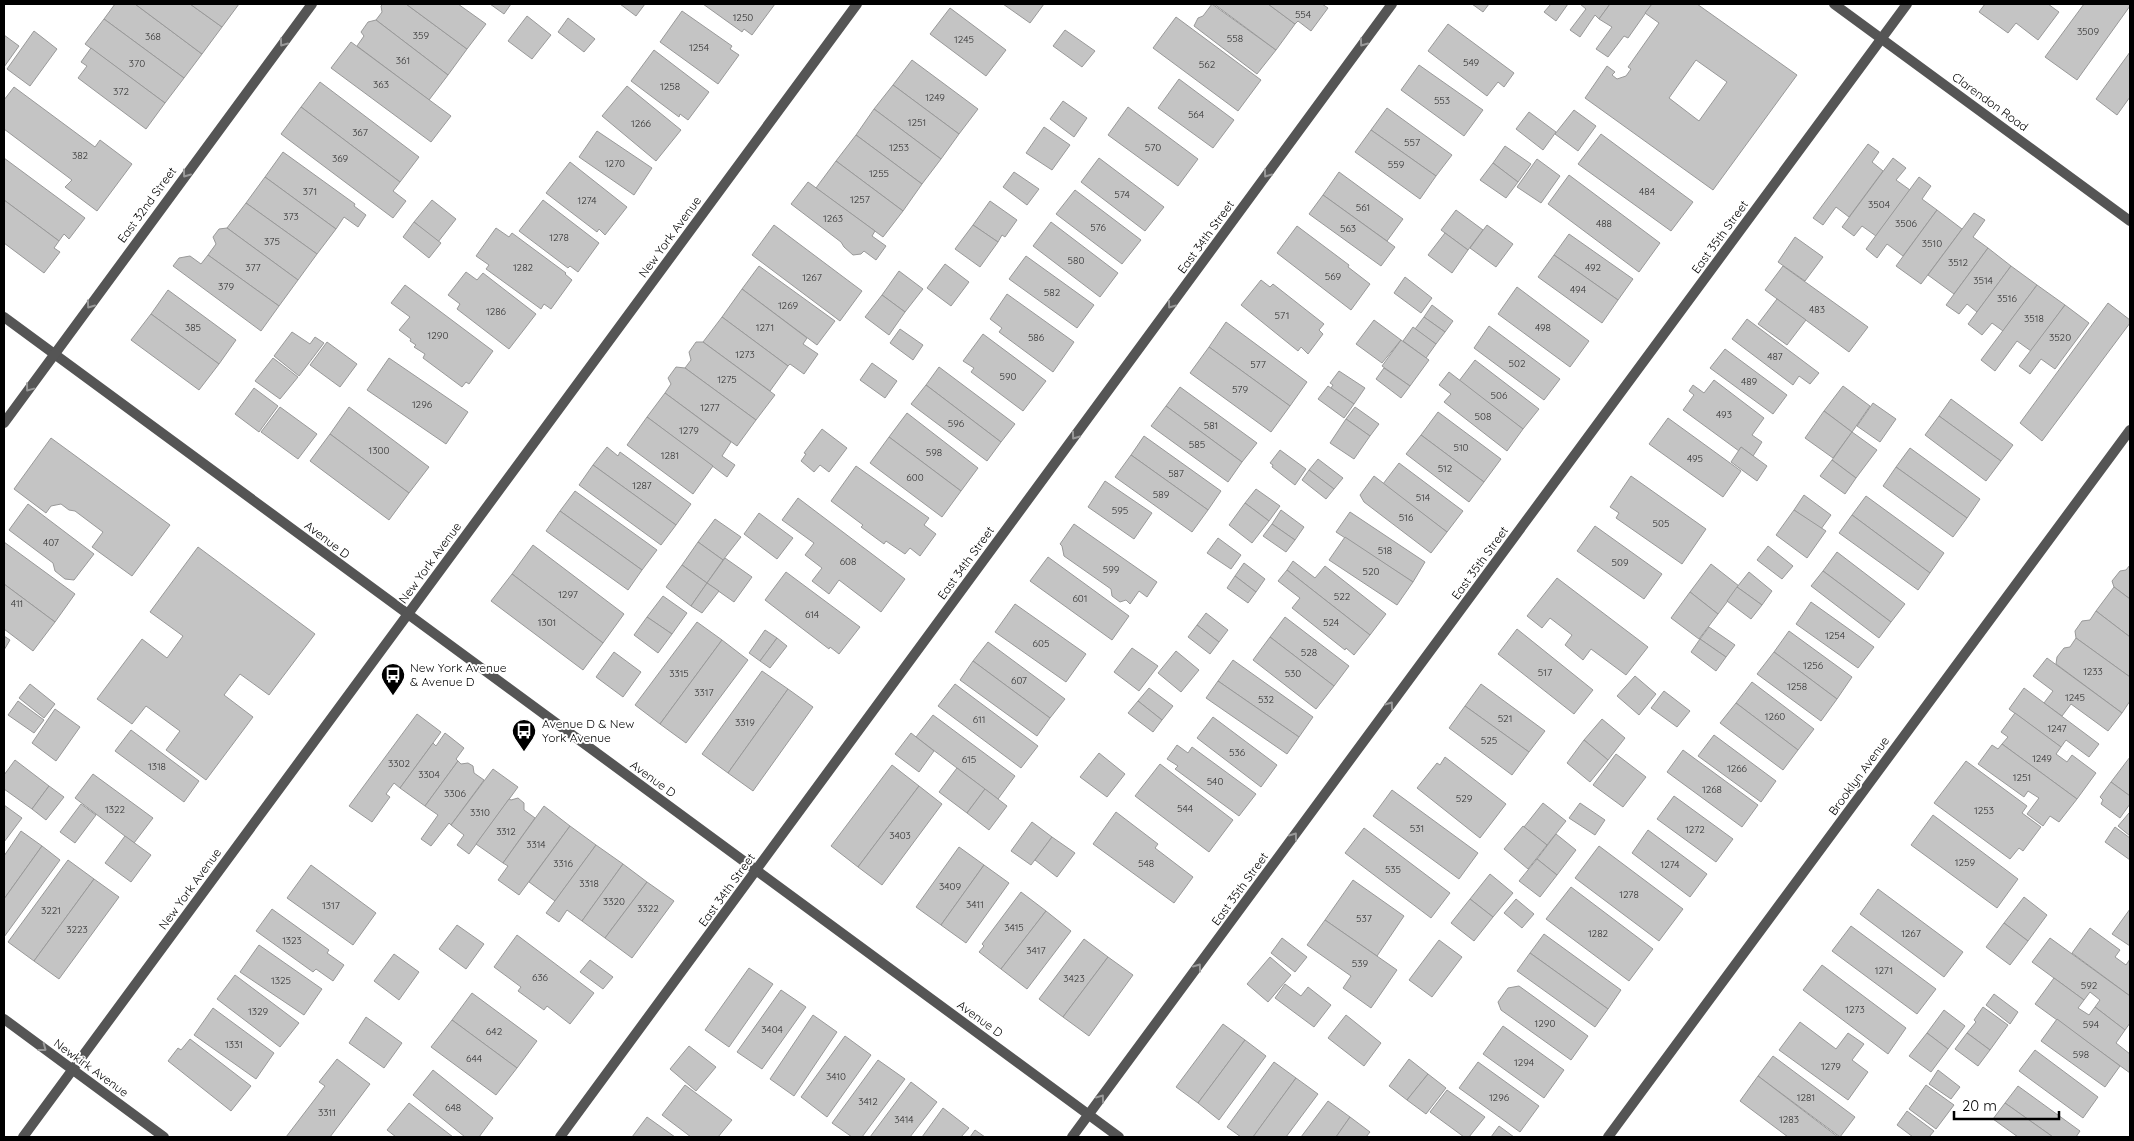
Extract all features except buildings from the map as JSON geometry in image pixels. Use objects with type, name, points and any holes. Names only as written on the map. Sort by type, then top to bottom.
[{"type":"street","name":"East 32nd Street","points":[[4,423],[312,4]]},
{"type":"street","name":"New York Avenue","points":[[23,1137],[857,4]]},
{"type":"street","name":"East 34th Street","points":[[560,1137],[1392,4]]},
{"type":"street","name":"Clarendon Road","points":[[1834,4],[2130,221]]},
{"type":"street","name":"East 35th Street","points":[[1072,1137],[1907,4]]},
{"type":"street","name":"Avenue D","points":[[4,317],[1119,1137]]},
{"type":"street","name":"Brooklyn Avenue","points":[[1608,1137],[2130,430]]},
{"type":"street","name":"Newkirk Avenue","points":[[4,1019],[164,1137]]},
{"type":"place","name":"New York Avenue & Avenue D","points":[[393,696]]},
{"type":"place","name":"Avenue D & New York Avenue","points":[[524,752]]}]
